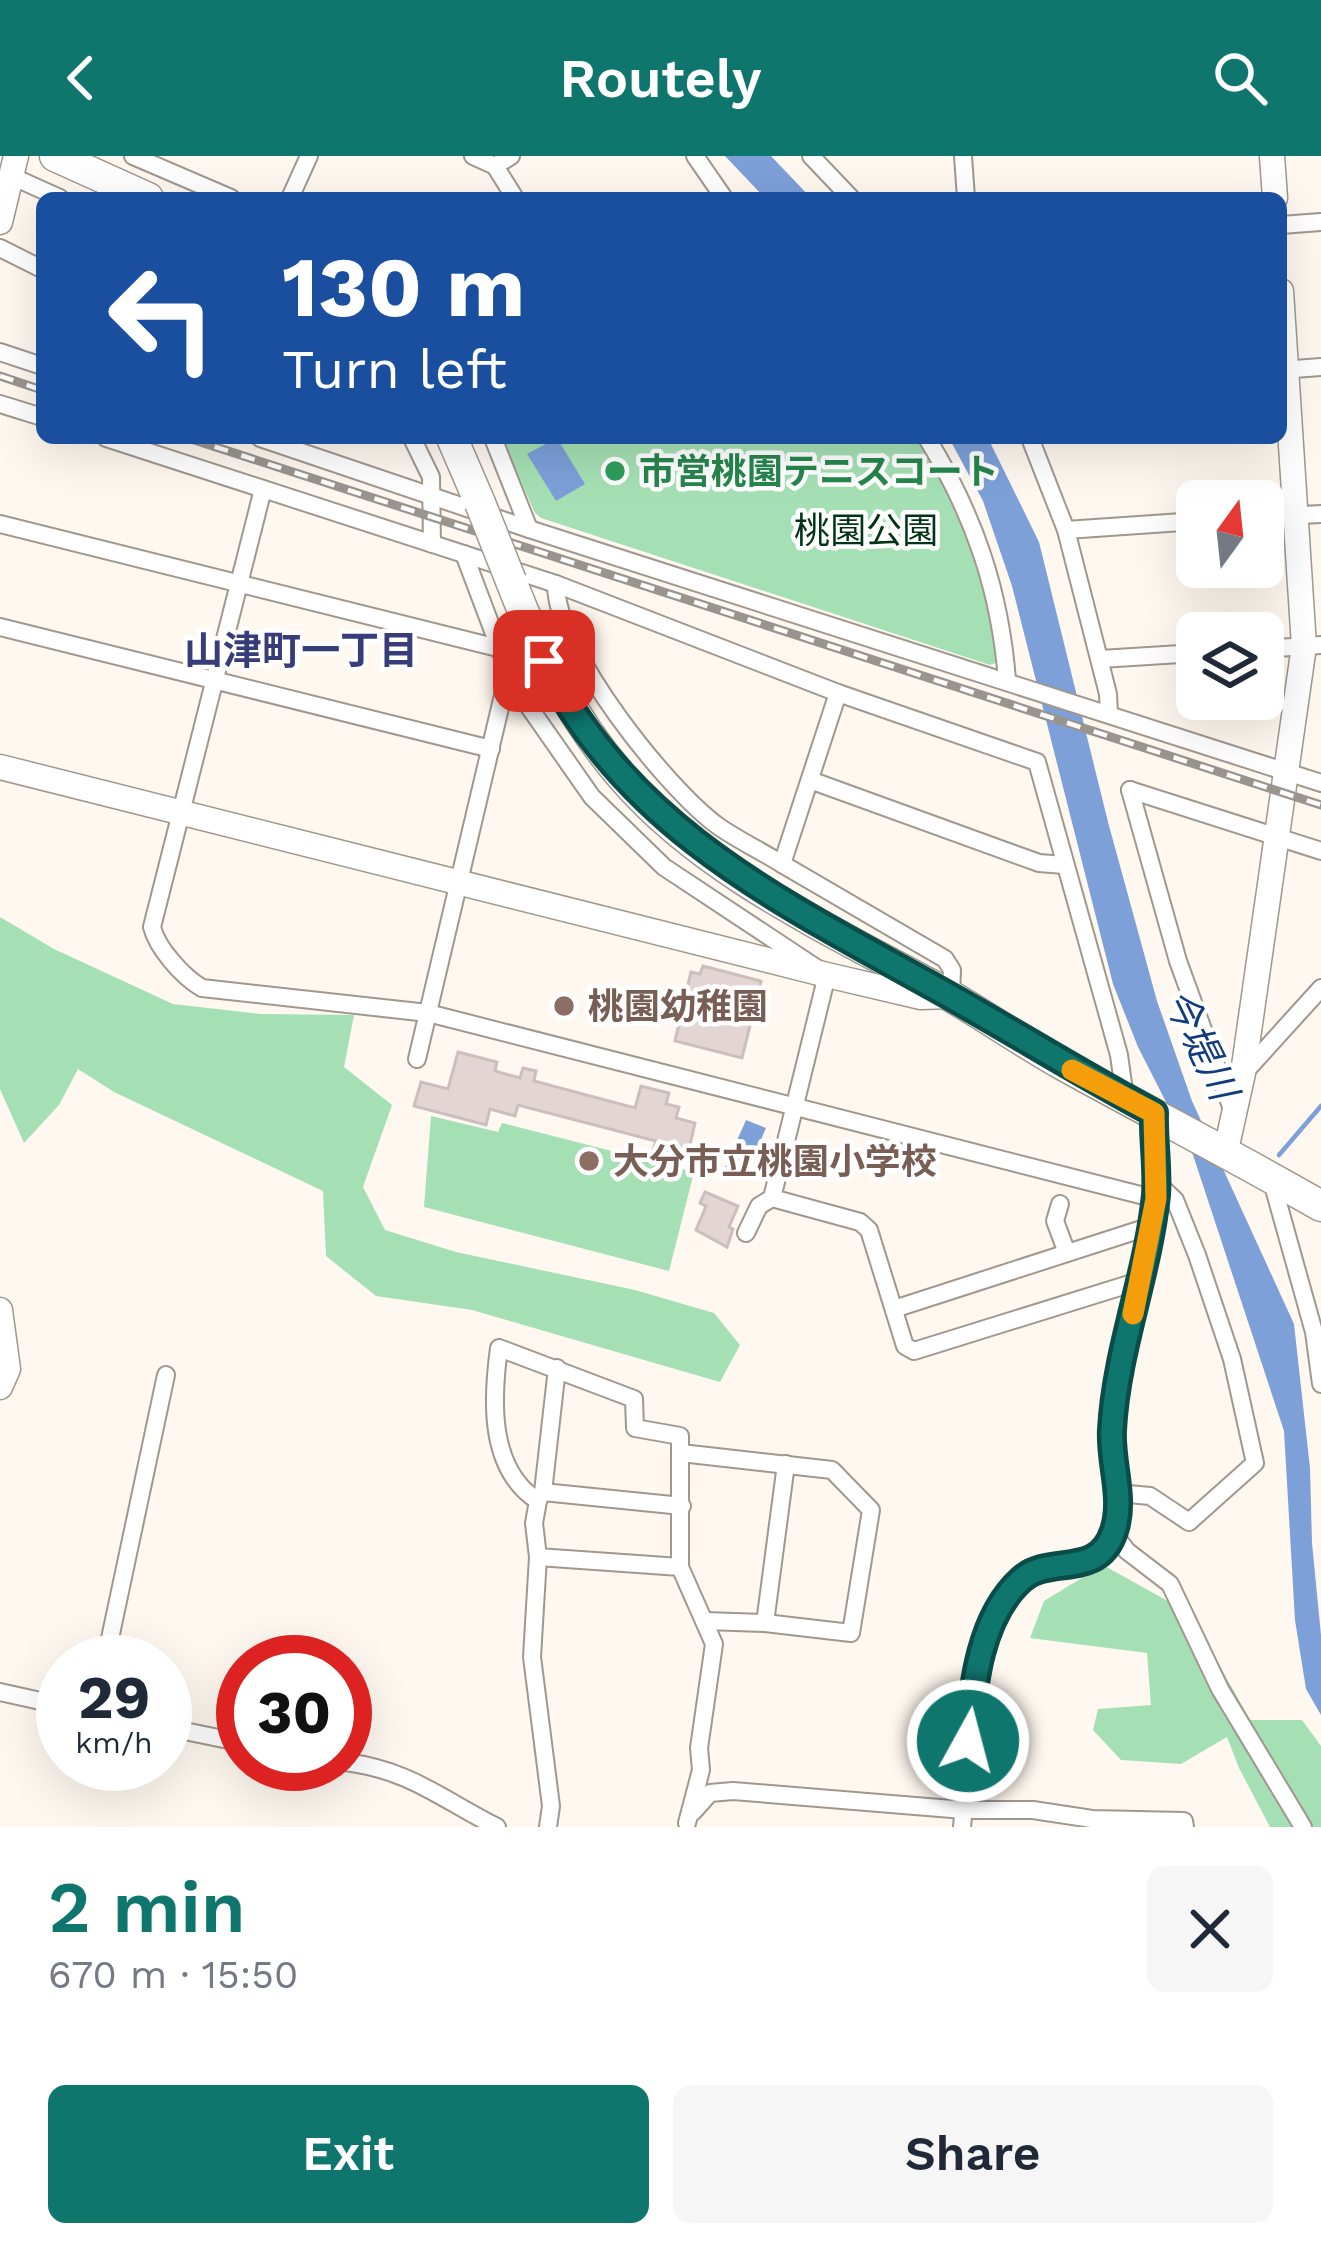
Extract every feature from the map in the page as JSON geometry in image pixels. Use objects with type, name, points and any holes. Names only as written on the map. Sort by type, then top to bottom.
[{"type":"highway","points":[[56,156],[135,192]]},
{"type":"highway","points":[[455,444],[538,649],[574,714],[625,780],[675,829],[752,884],[1062,1064],[1321,1206]]},
{"type":"street","points":[[133,156],[217,192]]},
{"type":"street","points":[[293,192],[310,156]]},
{"type":"street","points":[[472,156],[503,161],[513,192]]},
{"type":"street","points":[[695,156],[720,192]]},
{"type":"street","points":[[812,156],[845,192]]},
{"type":"street","points":[[963,156],[966,192]]},
{"type":"street","points":[[1272,156],[1275,192]]},
{"type":"street","points":[[0,222],[14,166],[51,192]]},
{"type":"street","points":[[1287,225],[1321,222]]},
{"type":"street","points":[[0,248],[36,266]]},
{"type":"street","points":[[0,352],[36,364]]},
{"type":"street","points":[[1287,369],[1321,367]]},
{"type":"street","points":[[1222,1148],[1244,1073],[1275,836],[1312,645],[1308,514],[1287,387]]},
{"type":"street","points":[[0,404],[36,415]]},
{"type":"street","points":[[124,444],[556,584],[838,693],[1037,762],[1119,1054],[1125,1097]]},
{"type":"street","points":[[277,444],[1321,783]]},
{"type":"street","points":[[415,444],[431,476],[432,544]]},
{"type":"street","points":[[495,444],[529,529]]},
{"type":"street","points":[[931,444],[980,544],[1002,622],[1007,680]]},
{"type":"street","points":[[1032,444],[1066,530],[1100,659],[1101,711]]},
{"type":"street","points":[[263,489],[152,927],[154,937],[192,982],[202,988],[428,1013],[796,1109],[1156,1191],[1175,1200],[1232,1359],[1255,1463],[1189,1522],[1150,1496],[1118,1493]]},
{"type":"street","points":[[1066,530],[1176,522]]},
{"type":"street","points":[[0,524],[498,648]]},
{"type":"street","points":[[464,554],[508,673],[592,797],[650,854],[728,912],[827,975]]},
{"type":"street","points":[[0,767],[827,975],[921,997],[951,996],[952,970],[945,959],[716,824],[634,736],[584,665],[563,624],[556,584]]},
{"type":"street","points":[[0,627],[490,749]]},
{"type":"street","points":[[1100,659],[1176,654]]},
{"type":"street","points":[[417,1059],[508,673]]},
{"type":"street","points":[[782,864],[838,693]]},
{"type":"street","points":[[810,780],[1039,863],[1064,865]]},
{"type":"street","points":[[1234,1116],[1178,961],[1130,790],[1321,850]]},
{"type":"street","points":[[746,1233],[759,1206],[772,1198],[827,975]]},
{"type":"street","points":[[1244,1073],[1321,988]]},
{"type":"street","points":[[963,1819],[972,1694],[984,1645],[1004,1599],[1026,1576],[1084,1564],[1097,1556],[1114,1532],[1118,1493],[1112,1431],[1156,1191],[1158,1115]]},
{"type":"street","points":[[1270,1177],[1315,1332],[1321,1384]]},
{"type":"street","points":[[772,1198],[860,1222],[869,1230],[905,1346],[914,1352],[1139,1281]]},
{"type":"street","points":[[1060,1204],[1055,1221],[1067,1253]]},
{"type":"street","points":[[894,1309],[1150,1226]]},
{"type":"street","points":[[0,1310],[8,1369],[0,1387]]},
{"type":"street","points":[[682,1506],[607,1495],[540,1496],[517,1484],[495,1424],[493,1389],[499,1348],[634,1400],[635,1428],[680,1436],[682,1506],[680,1567],[714,1644],[699,1748],[701,1770],[685,1825]]},
{"type":"street","points":[[548,1827],[551,1806],[532,1657],[538,1557],[534,1523],[557,1368]]},
{"type":"street","points":[[111,1635],[166,1375]]},
{"type":"street","points":[[681,1453],[840,1474],[871,1510],[851,1633],[705,1621]]},
{"type":"street","points":[[765,1623],[786,1464]]},
{"type":"street","points":[[1114,1532],[1127,1551],[1170,1584],[1220,1690],[1303,1827]]},
{"type":"street","points":[[538,1557],[680,1567]]},
{"type":"street","points":[[0,1692],[36,1700]]},
{"type":"street","points":[[372,1765],[412,1778],[497,1827]]},
{"type":"street","points":[[685,1825],[710,1793],[733,1791],[963,1819],[1034,1810],[1092,1819],[1184,1821],[1185,1827]]},
{"type":"green space","name":"桃園公園","points":[[504,444],[926,444],[961,512],[995,603],[1001,661],[990,665],[535,513]]},
{"type":"green space","points":[[0,917],[54,949],[173,1004],[261,1014],[354,1015],[344,1067],[392,1105],[363,1187],[385,1230],[456,1252],[635,1290],[714,1313],[740,1345],[720,1382],[472,1310],[376,1296],[326,1256],[323,1191],[114,1092],[78,1069],[59,1105],[24,1143],[0,1089]]},
{"type":"green space","points":[[431,1116],[498,1132],[502,1123],[694,1172],[669,1271],[424,1207]]},
{"type":"green space","points":[[1103,1565],[1191,1614],[1250,1720],[1302,1720],[1321,1746],[1321,1827],[1270,1827],[1227,1737],[1181,1764],[1121,1760],[1093,1730],[1098,1709],[1151,1705],[1147,1653],[1030,1638],[1044,1601]]},
{"type":"water","points":[[725,156],[771,156],[805,192],[759,192]]},
{"type":"water","points":[[546,444],[561,444],[585,484],[556,501],[527,454]]},
{"type":"water","points":[[952,444],[991,444],[1039,542],[1157,1001],[1192,1101],[1294,1324],[1310,1468],[1321,1715],[1306,1689],[1295,1620],[1284,1431],[1193,1155],[1138,1047],[1113,984],[1012,586],[983,501]]},
{"type":"water","points":[[746,1120],[766,1128],[744,1179],[724,1170]]},
{"type":"building","points":[[703,966],[761,981],[742,1058],[675,1041],[691,972],[700,974]]},
{"type":"building","points":[[458,1052],[497,1062],[495,1071],[520,1078],[523,1068],[536,1071],[534,1081],[635,1108],[641,1086],[669,1093],[666,1104],[679,1107],[676,1118],[695,1123],[689,1149],[669,1144],[667,1154],[653,1150],[656,1141],[518,1105],[515,1116],[490,1109],[486,1125],[414,1106],[421,1082],[448,1089]]},
{"type":"building","points":[[705,1192],[738,1206],[727,1247],[696,1230],[706,1206],[700,1203]]},
{"type":"waterway","points":[[1279,1155],[1321,1106]]},
{"type":"railway","points":[[0,376],[36,388]]},
{"type":"railway","points":[[207,444],[1321,805]]},
{"type":"slow traffic","points":[[1072,1070],[1154,1113],[1156,1199],[1133,1314]]},
{"type":"place","name":"市営桃園テニスコート","points":[[615,471]]},
{"type":"place","name":"桃園幼稚園","points":[[564,1006]]},
{"type":"place","name":"大分市立桃園小学校","points":[[589,1161]]},
{"type":"district","name":"山津町一丁目","points":[[301,650]]},
{"type":"route","points":[[544,661],[574,714],[625,780],[696,845],[752,884],[1154,1113],[1156,1199],[1112,1431],[1118,1493],[1114,1532],[1097,1556],[1084,1564],[1026,1576],[1004,1599],[984,1645],[972,1694],[968,1741]]},
{"type":"water label","name":"今堤川","points":[[1201,1044]]}]
